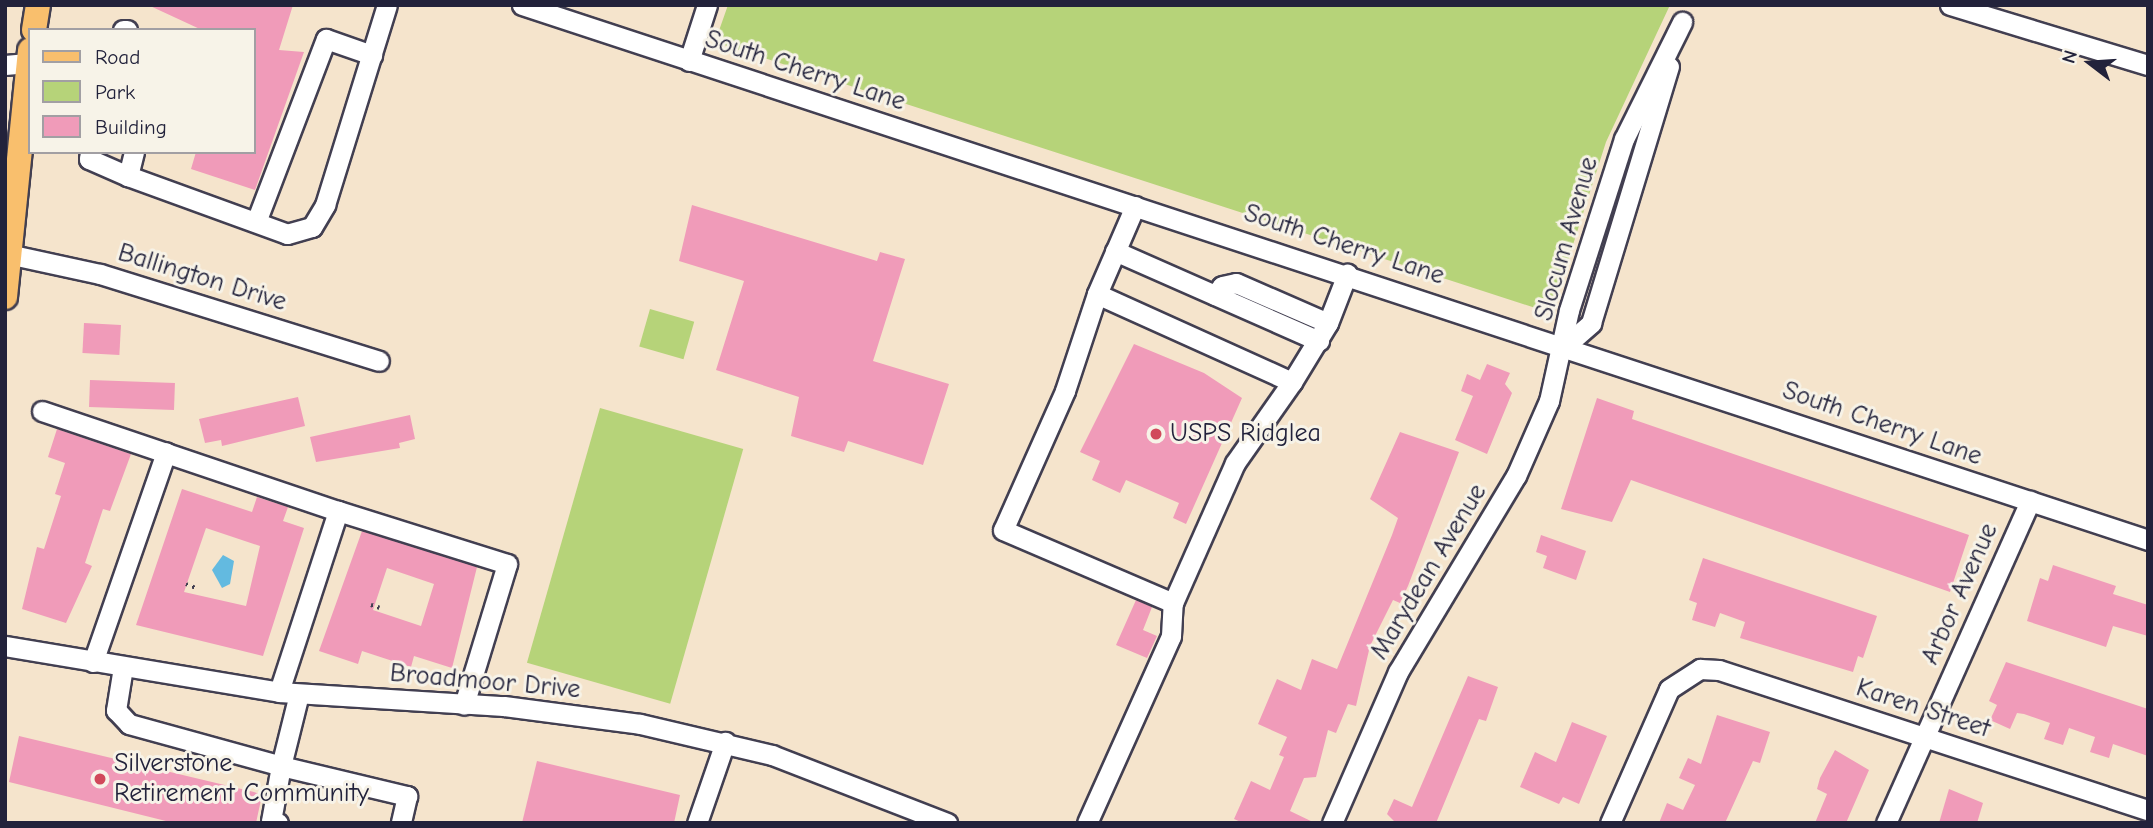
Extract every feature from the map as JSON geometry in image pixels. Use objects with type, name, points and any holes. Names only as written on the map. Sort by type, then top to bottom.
[{"type":"main road","points":[[34,28],[38,5]]},
{"type":"main road","points":[[5,297],[23,60]]},
{"type":"street","points":[[90,154],[89,159],[128,176],[287,233],[312,227],[325,205],[387,5]]},
{"type":"street","name":"South Cherry Lane","points":[[523,5],[1347,274],[2148,540]]},
{"type":"street","points":[[689,61],[707,5]]},
{"type":"street","points":[[1950,5],[2148,65]]},
{"type":"street","name":"Slocum Avenue","points":[[1565,346],[1591,323],[1685,14]]},
{"type":"street","name":"Slocum Avenue","points":[[1565,346],[1569,310],[1624,139],[1685,14]]},
{"type":"street","points":[[256,222],[326,39],[372,55]]},
{"type":"street","points":[[128,176],[134,154]]},
{"type":"street","points":[[1135,206],[1097,294],[1065,391],[1003,530],[1173,603]]},
{"type":"street","points":[[1115,251],[1319,341]]},
{"type":"street","name":"Ballington Drive","points":[[8,254],[100,274],[379,362]]},
{"type":"street","points":[[1087,823],[1171,636],[1173,603],[1235,463],[1319,341],[1347,274]]},
{"type":"street","points":[[1215,295],[1236,283],[1328,323]]},
{"type":"street","points":[[1097,294],[1292,382]]},
{"type":"street","name":"Marydean Avenue","points":[[1332,823],[1398,671],[1516,476],[1565,346]]},
{"type":"street","points":[[42,411],[338,511],[508,564],[464,705]]},
{"type":"street","points":[[93,662],[166,452]]},
{"type":"street","name":"Arbor Avenue","points":[[1886,823],[2030,502]]},
{"type":"street","points":[[278,823],[271,821],[281,766],[289,693],[338,511]]},
{"type":"street","name":"Broadmoor Drive","points":[[5,646],[289,693],[464,705],[640,724],[725,742],[947,823]]},
{"type":"street","points":[[123,667],[116,710],[129,724],[281,766],[407,796],[401,823]]},
{"type":"street","name":"Karen Street","points":[[1610,823],[1669,689],[1681,677],[1719,670],[2148,810]]},
{"type":"street","points":[[697,823],[725,742]]},
{"type":"path","points":[[186,584],[196,588]]},
{"type":"path","points":[[371,605],[380,608]]},
{"type":"green space","points":[[728,5],[1670,5],[1606,142],[1551,313],[715,42]]},
{"type":"green space","points":[[650,309],[694,322],[683,359],[639,346]]},
{"type":"green space","points":[[600,408],[743,449],[670,704],[527,663]]},
{"type":"water","points":[[223,555],[234,561],[230,584],[222,588],[212,570]]},
{"type":"building","points":[[148,5],[293,5],[279,50],[304,52],[255,190],[191,169],[195,154],[256,154],[256,28],[198,28]]},
{"type":"building","points":[[692,205],[877,261],[880,252],[905,259],[873,361],[949,384],[923,465],[848,441],[844,452],[791,436],[799,397],[716,370],[744,281],[679,261]]},
{"type":"building","points":[[84,323],[121,325],[119,355],[82,353]]},
{"type":"building","points":[[1134,344],[1204,373],[1242,398],[1186,524],[1173,518],[1179,503],[1126,480],[1120,493],[1092,480],[1100,461],[1080,452]]},
{"type":"building","points":[[1487,364],[1510,373],[1505,384],[1512,393],[1487,454],[1455,440],[1473,396],[1461,391],[1467,374],[1480,380]]},
{"type":"building","points":[[90,380],[175,383],[174,410],[89,407]]},
{"type":"building","points":[[298,397],[305,426],[222,446],[221,440],[205,443],[199,419]]},
{"type":"building","points":[[1597,398],[1634,411],[1632,419],[1969,535],[1950,592],[1631,480],[1612,522],[1561,509]]},
{"type":"building","points":[[410,415],[415,439],[399,443],[400,448],[316,462],[310,437]]},
{"type":"building","points":[[57,429],[131,454],[110,511],[103,509],[85,563],[92,566],[66,623],[22,609],[37,547],[44,549],[61,496],[55,494],[65,463],[48,457]]},
{"type":"building","points":[[1400,432],[1459,452],[1408,586],[1400,603],[1393,600],[1370,646],[1356,706],[1348,704],[1336,733],[1328,730],[1316,777],[1304,778],[1290,811],[1315,823],[1243,823],[1234,819],[1251,781],[1270,790],[1284,757],[1279,755],[1287,737],[1258,724],[1277,679],[1301,690],[1312,659],[1337,669],[1392,535],[1398,518],[1370,499]]},
{"type":"building","points":[[182,489],[252,512],[257,497],[288,507],[283,521],[304,528],[263,656],[136,625]],"holes":[[[206,528],[260,546],[246,606],[184,592]]]},
{"type":"building","points":[[362,531],[477,567],[452,668],[414,656],[411,667],[362,651],[358,664],[319,651]],"holes":[[[387,568],[434,584],[421,626],[373,610]]]},
{"type":"building","points":[[1541,535],[1586,551],[1576,580],[1543,568],[1547,556],[1536,552]]},
{"type":"building","points":[[1703,558],[1877,616],[1863,658],[1858,656],[1853,672],[1740,638],[1745,622],[1720,613],[1715,627],[1692,620],[1697,603],[1689,600]]},
{"type":"building","points":[[2053,565],[2116,586],[2113,594],[2148,605],[2148,636],[2113,626],[2106,647],[2027,621],[2040,578],[2048,581]]},
{"type":"building","points":[[1136,600],[1152,607],[1143,630],[1157,636],[1147,658],[1116,645]]},
{"type":"building","points":[[2006,662],[2148,709],[2148,756],[2113,744],[2109,758],[2090,752],[2095,737],[2069,728],[2063,745],[2044,739],[2050,723],[2024,714],[2017,713],[2010,729],[1990,720],[1997,705],[1989,701]]},
{"type":"building","points":[[1468,676],[1498,687],[1486,721],[1479,719],[1436,823],[1396,823],[1387,814],[1394,799],[1412,807]]},
{"type":"building","points":[[1717,715],[1770,732],[1760,763],[1753,761],[1725,823],[1659,823],[1667,803],[1683,810],[1695,785],[1679,778],[1688,758],[1701,764]]},
{"type":"building","points":[[1572,722],[1607,736],[1579,804],[1563,797],[1559,804],[1520,787],[1535,752],[1556,762]]},
{"type":"building","name":"Silverstone Retirement Community","points":[[19,736],[254,792],[262,795],[256,823],[174,823],[9,782]]},
{"type":"building","points":[[1835,750],[1869,770],[1846,823],[1815,823],[1827,794],[1817,789],[1820,778]]},
{"type":"building","points":[[537,761],[680,795],[674,823],[522,823]]},
{"type":"building","points":[[1949,789],[1983,803],[1977,823],[1939,823]]},
{"type":"place","name":"USPS Ridglea","points":[[1156,434]]},
{"type":"place","name":"Silverstone Retirement Community","points":[[100,779]]}]
